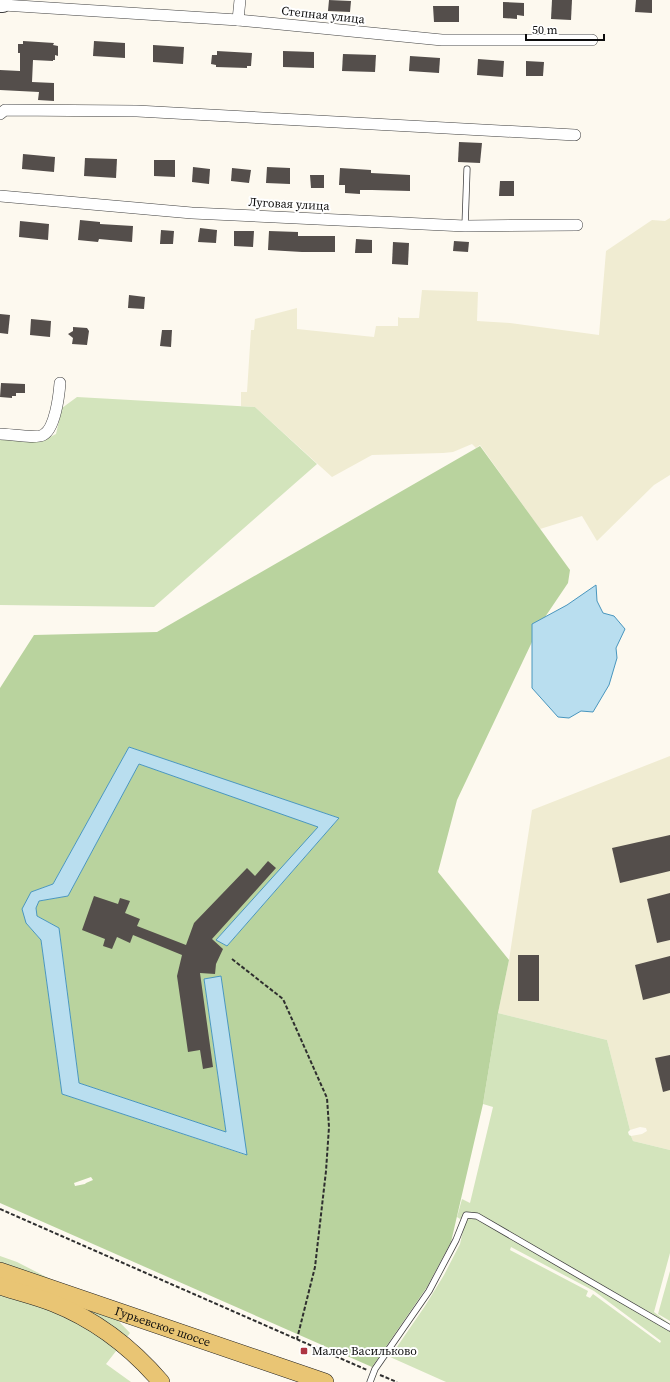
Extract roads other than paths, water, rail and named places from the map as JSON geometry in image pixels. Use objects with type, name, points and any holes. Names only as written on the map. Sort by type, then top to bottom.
[{"type":"main road","name":"Гурьевское шоссе","points":[[0,1271],[326,1382]]},
{"type":"main road","points":[[0,1286],[53,1303],[90,1321],[124,1345],[143,1362],[161,1382]]},
{"type":"street","points":[[238,20],[240,0]]},
{"type":"street","name":"Степная улица","points":[[2,3],[238,20],[442,40],[592,40]]},
{"type":"street","points":[[0,114],[5,110],[137,111],[575,135]]},
{"type":"street","name":"Луговая улица","points":[[0,196],[192,213],[465,226],[577,225]]},
{"type":"street","points":[[0,434],[44,435],[50,427],[56,409],[60,383]]},
{"type":"lane","points":[[465,226],[467,170]]},
{"type":"lane","points":[[370,1382],[375,1369],[429,1291],[456,1240],[466,1215],[477,1216],[670,1328]]},
{"type":"water","points":[[596,585],[597,601],[603,613],[614,616],[625,629],[616,648],[617,658],[609,685],[593,712],[581,711],[569,718],[558,717],[532,688],[532,624],[567,605]]},
{"type":"water","points":[[129,747],[339,818],[227,946],[216,940],[318,827],[139,764],[68,896],[39,901],[36,908],[37,916],[59,928],[79,1083],[226,1132],[204,979],[221,976],[247,1155],[62,1094],[41,940],[26,923],[22,909],[31,892],[53,884]]},
{"type":"place","name":"Малое Васильково","points":[[304,1351]]}]
